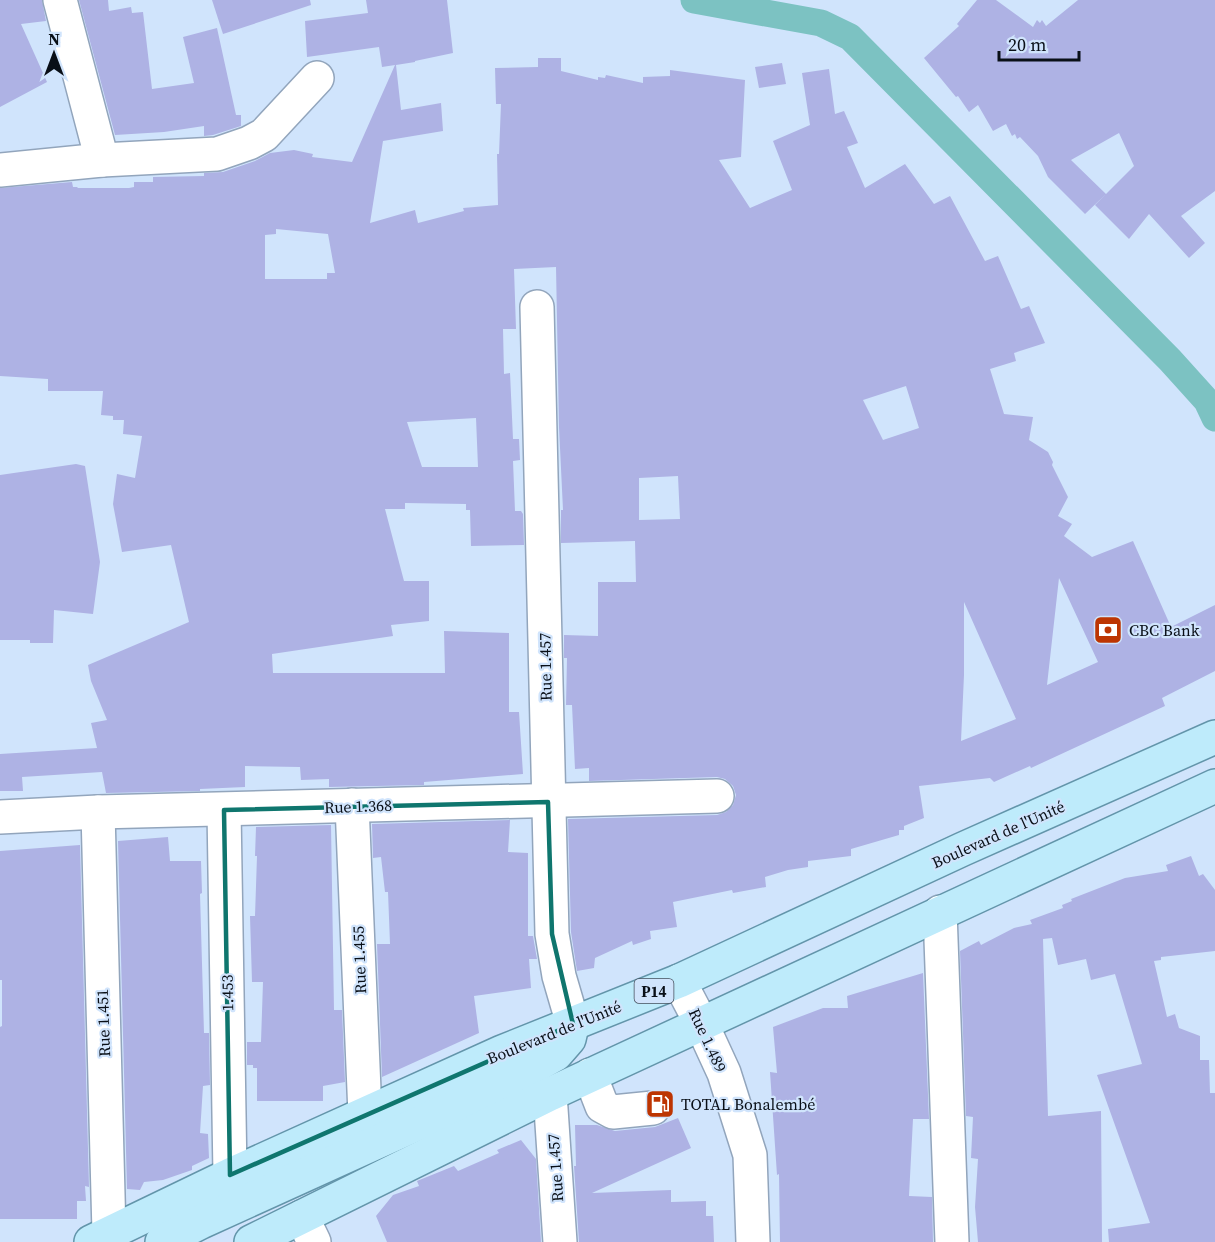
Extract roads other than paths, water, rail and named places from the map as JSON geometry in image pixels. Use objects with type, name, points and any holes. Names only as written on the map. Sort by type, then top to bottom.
[{"type":"main road","name":"Boulevard de l'Unité","points":[[100,1237],[230,1175],[502,1052],[679,981],[963,849],[1215,737]]},
{"type":"main road","points":[[253,1242],[308,1229],[550,1094],[1215,786]]},
{"type":"main road","points":[[162,1242],[515,1077],[556,1054],[569,1039],[573,1024]]},
{"type":"street","points":[[60,0],[102,160]]},
{"type":"street","points":[[0,170],[102,160],[217,154],[264,135],[317,78]]},
{"type":"street","name":"Rue 1.457","points":[[537,307],[552,934],[558,976],[573,1024]]},
{"type":"street","name":"Rue 1.368","points":[[0,817],[98,812],[717,796]]},
{"type":"street","name":"Rue 1.455","points":[[352,806],[366,1114]]},
{"type":"street","name":"1.453","points":[[224,810],[230,1175]]},
{"type":"street","name":"Rue 1.451","points":[[98,812],[100,1237]]},
{"type":"street","points":[[940,912],[952,1242]]},
{"type":"street","name":"Rue 1.489","points":[[679,981],[724,1073],[750,1155],[753,1242]]},
{"type":"street","points":[[590,1075],[602,1106],[613,1112],[653,1108]]},
{"type":"street","name":"Rue 1.457","points":[[550,1094],[561,1242]]},
{"type":"waterway","points":[[694,0],[821,23],[850,37],[1170,360],[1207,401],[1215,418]]},
{"type":"place","name":"CBC Bank","points":[[1108,630]]},
{"type":"place","name":"TOTAL Bonalembé","points":[[660,1104]]}]
